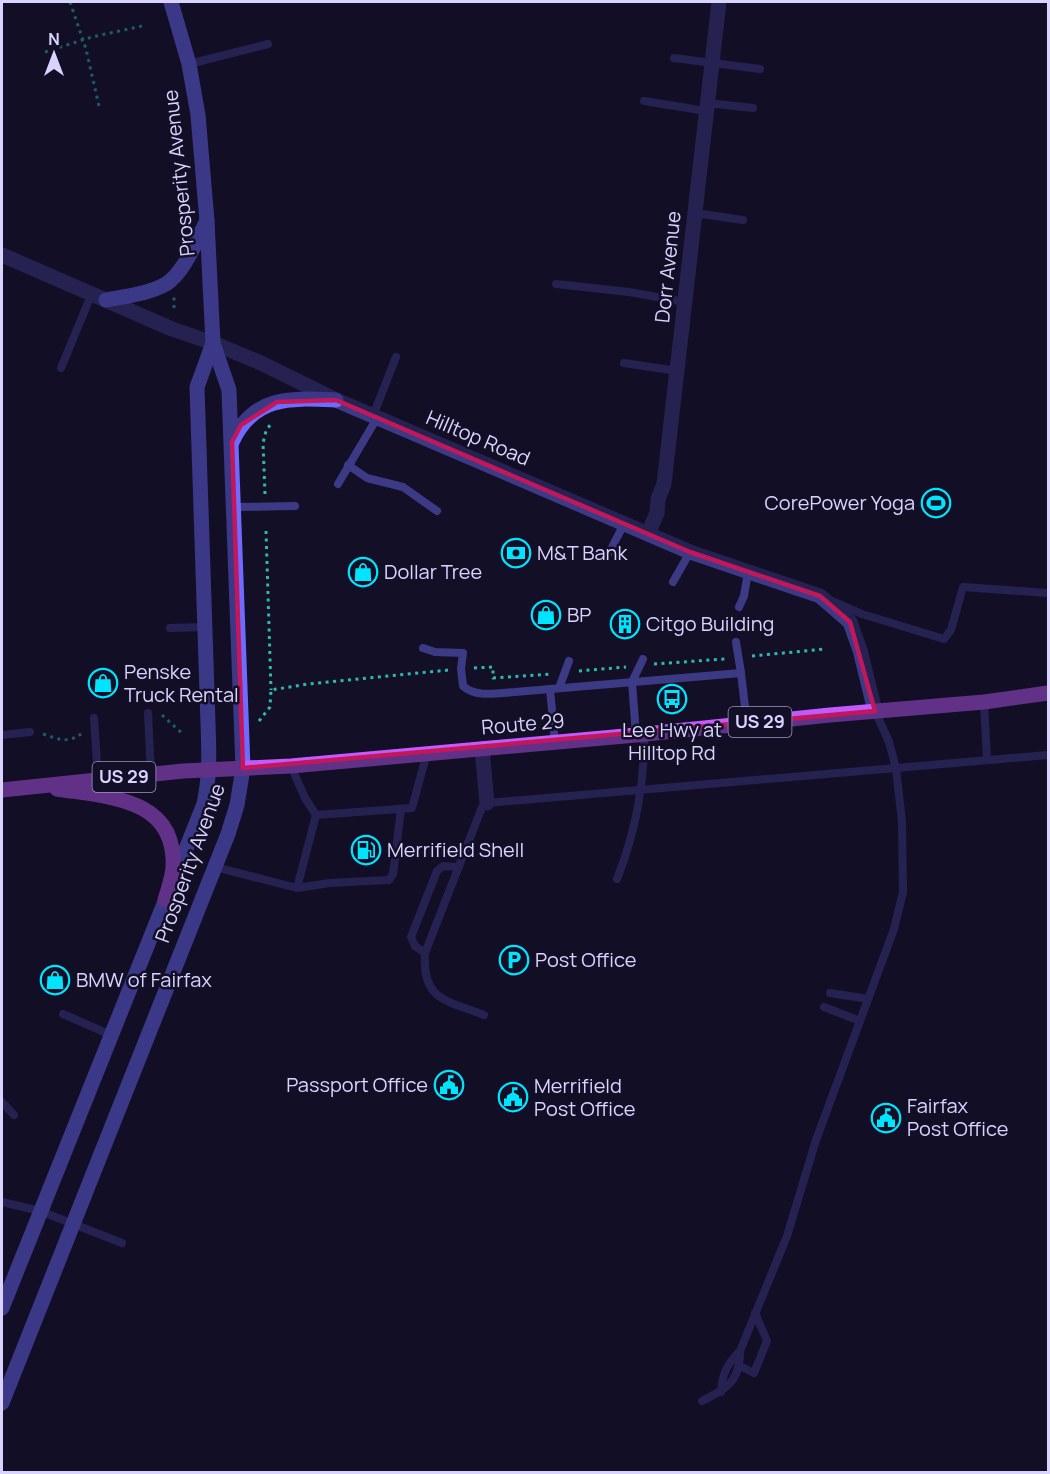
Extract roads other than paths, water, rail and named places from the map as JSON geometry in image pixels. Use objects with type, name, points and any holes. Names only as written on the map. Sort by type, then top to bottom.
[{"type":"main road","name":"Prosperity Avenue","points":[[2,1403],[215,867],[237,805],[243,768],[229,390],[213,343],[200,130],[189,64],[171,2]]},
{"type":"main road","points":[[106,300],[136,294],[168,283],[184,262],[207,221]]},
{"type":"main road","name":"Prosperity Avenue","points":[[2,1308],[204,804],[209,770],[197,387],[213,343]]},
{"type":"main road","points":[[232,442],[245,420],[262,407],[288,400],[336,400]]},
{"type":"main road","name":"Route 29","points":[[2,790],[151,774],[291,766],[555,743],[1048,694]]},
{"type":"main road","points":[[40,786],[121,800],[137,805],[157,817],[170,839],[173,860],[172,876],[165,900]]},
{"type":"street","name":"Dorr Avenue","points":[[648,534],[657,513],[657,499],[664,484],[719,2]]},
{"type":"street","name":"Hilltop Road","points":[[2,255],[172,329],[261,363],[336,400],[690,552],[820,596],[850,622],[876,711]]},
{"type":"street","points":[[482,749],[487,803]]},
{"type":"lane","points":[[189,64],[268,44]]},
{"type":"lane","points":[[674,58],[760,69]]},
{"type":"lane","points":[[644,100],[707,107],[753,108]]},
{"type":"lane","points":[[695,213],[743,220]]},
{"type":"lane","points":[[556,284],[629,292],[685,302]]},
{"type":"lane","points":[[61,368],[92,293]]},
{"type":"lane","points":[[338,484],[348,465],[355,458],[375,417],[396,357]]},
{"type":"lane","points":[[624,363],[677,371]]},
{"type":"lane","points":[[348,465],[367,478],[403,487],[437,511]]},
{"type":"lane","points":[[234,507],[295,506]]},
{"type":"lane","points":[[609,553],[624,524]]},
{"type":"lane","points":[[673,582],[690,552]]},
{"type":"lane","points":[[739,607],[744,597],[748,572]]},
{"type":"lane","points":[[820,596],[862,614],[944,639],[951,630],[963,587],[1048,593]]},
{"type":"lane","points":[[170,628],[205,627]]},
{"type":"lane","points":[[736,642],[747,724]]},
{"type":"lane","points":[[423,648],[435,652],[463,653],[461,669],[463,686],[470,692],[515,692],[741,673]]},
{"type":"lane","points":[[617,879],[632,834],[645,766],[632,682],[643,659]]},
{"type":"lane","points":[[555,743],[554,689],[569,661]]},
{"type":"lane","points":[[984,702],[987,759]]},
{"type":"lane","points":[[702,1401],[721,1392],[732,1383],[740,1366],[740,1351],[787,1236],[816,1140],[894,929],[903,892],[902,822],[896,768],[889,742],[876,711]]},
{"type":"lane","points":[[148,713],[151,774]]},
{"type":"lane","points":[[94,718],[98,779]]},
{"type":"lane","points":[[2,735],[30,732]]},
{"type":"lane","points":[[316,815],[412,808],[427,753]]},
{"type":"lane","points":[[483,1015],[437,997],[427,984],[424,971],[425,953],[478,815],[487,803],[1048,754]]},
{"type":"lane","points":[[291,766],[305,798],[316,815],[297,888]]},
{"type":"lane","points":[[215,867],[297,888],[330,883],[389,880],[393,874],[401,809]]},
{"type":"lane","points":[[425,953],[415,946],[411,937],[437,871],[443,866],[459,867]]},
{"type":"lane","points":[[830,993],[868,999]]},
{"type":"lane","points":[[824,1007],[860,1021]]},
{"type":"lane","points":[[63,1014],[111,1035]]},
{"type":"lane","points":[[2,1102],[14,1115]]},
{"type":"lane","points":[[2,1202],[40,1211],[122,1243]]},
{"type":"lane","points":[[740,1366],[754,1372],[767,1341],[755,1313]]},
{"type":"lane","points":[[721,1392],[722,1378],[728,1362],[740,1351]]},
{"type":"place","name":"CorePower Yoga","points":[[936,503]]},
{"type":"place","name":"M&T Bank","points":[[516,553]]},
{"type":"place","name":"Dollar Tree","points":[[363,572]]},
{"type":"place","name":"BP","points":[[546,615]]},
{"type":"place","name":"Citgo Building","points":[[625,624]]},
{"type":"place","name":"Penske Truck Rental","points":[[103,683]]},
{"type":"place","name":"Lee Hwy at Hilltop Rd","points":[[672,699]]},
{"type":"place","name":"Merrifield Shell","points":[[366,850]]},
{"type":"place","name":"Post Office","points":[[514,960]]},
{"type":"place","name":"BMW of Fairfax","points":[[55,980]]},
{"type":"place","name":"Passport Office","points":[[449,1085]]},
{"type":"place","name":"Merrifield Post Office","points":[[513,1097]]},
{"type":"place","name":"Fairfax Post Office","points":[[886,1118]]}]
